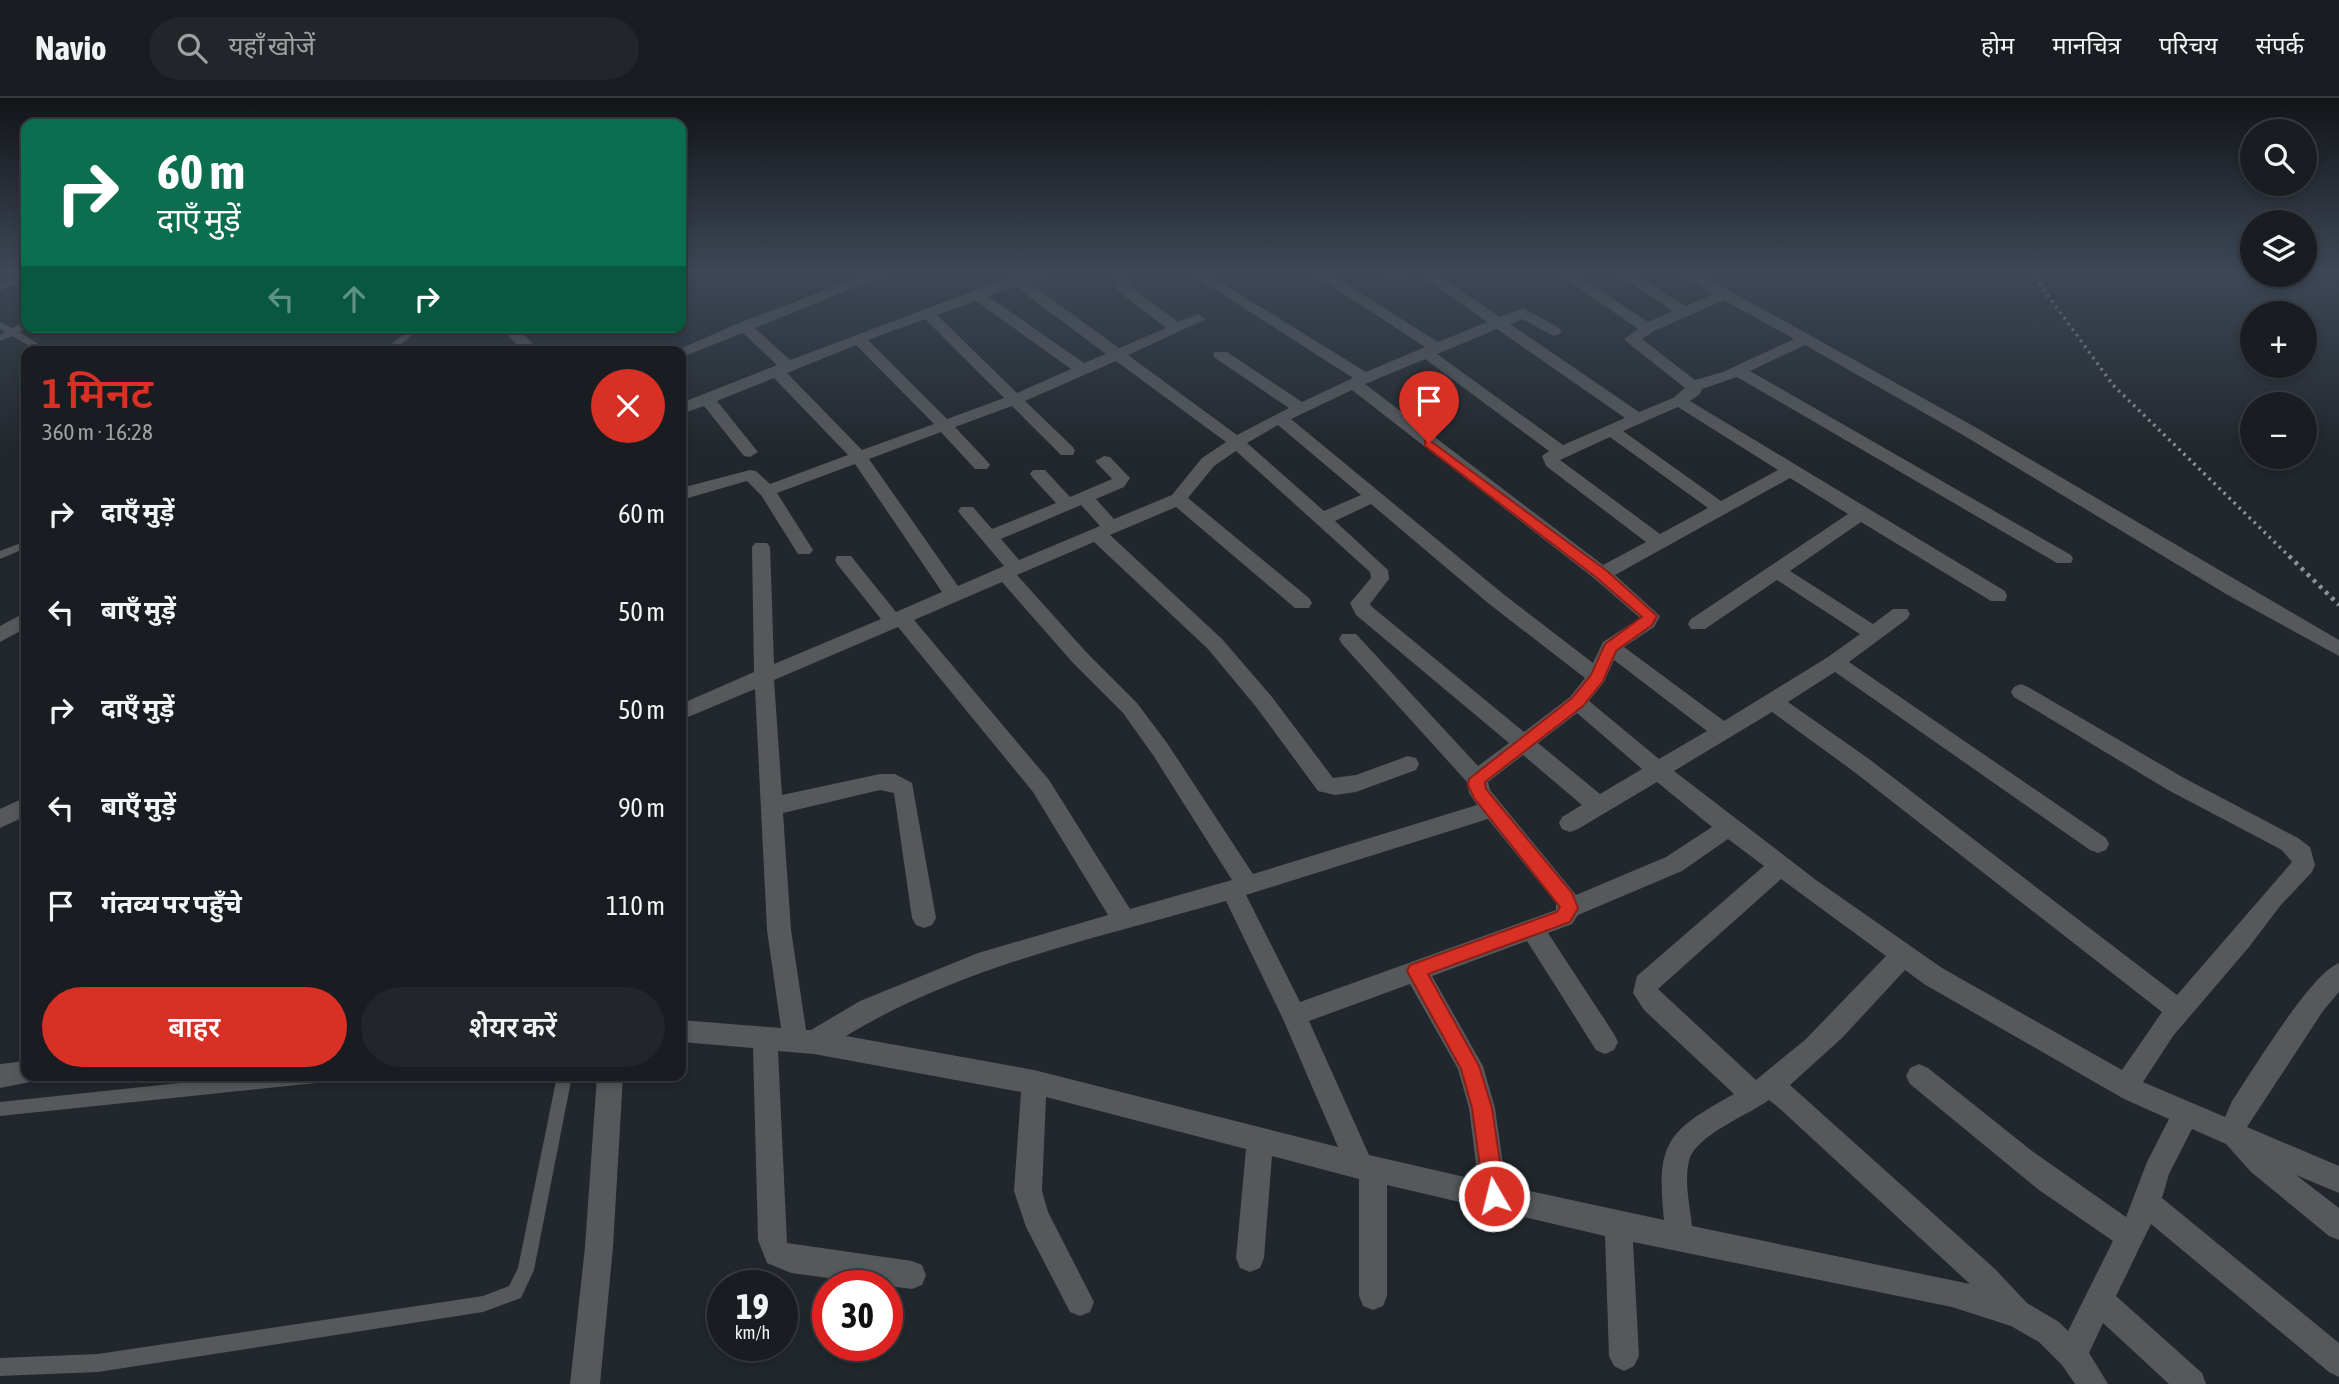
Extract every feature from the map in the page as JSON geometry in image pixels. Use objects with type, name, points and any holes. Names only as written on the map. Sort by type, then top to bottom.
[{"type":"street","points":[[686,350],[729,332]]},
{"type":"street","points":[[749,332],[859,457],[954,595]]},
{"type":"street","points":[[686,407],[876,332]]},
{"type":"street","points":[[947,332],[1067,451]]},
{"type":"street","points":[[1030,332],[1083,370]]},
{"type":"street","points":[[1088,332],[1236,442],[1379,570],[1380,579],[1360,603],[1363,610],[1598,805]]},
{"type":"street","points":[[767,491],[1016,399],[1167,332]]},
{"type":"street","points":[[1285,332],[1359,381],[1650,616],[1647,622],[1610,647],[1597,677],[1577,702],[1477,779],[1476,785],[1480,793],[1566,898],[1570,908]]},
{"type":"street","points":[[1405,332],[1560,451]]},
{"type":"street","points":[[686,710],[1178,499],[1208,462],[1236,442],[1300,408],[1473,332]]},
{"type":"street","points":[[1515,332],[1638,419]]},
{"type":"street","points":[[1644,332],[1632,339],[1693,386],[1694,391],[1679,401],[1550,456],[1552,462],[1659,542]]},
{"type":"street","points":[[1794,332],[1969,430],[2339,649]]},
{"type":"street","points":[[513,333],[527,346]]},
{"type":"street","points":[[858,339],[945,425],[981,465]]},
{"type":"street","points":[[1693,386],[1738,371],[1806,339]]},
{"type":"street","points":[[1221,355],[1300,408]]},
{"type":"street","points":[[1738,371],[2064,559]]},
{"type":"street","points":[[707,399],[750,452]]},
{"type":"street","points":[[1679,401],[1998,596]]},
{"type":"street","points":[[1280,418],[1495,598],[1597,677]]},
{"type":"street","points":[[1611,430],[1721,509]]},
{"type":"street","points":[[990,537],[1118,483],[1121,478],[1104,461]]},
{"type":"street","points":[[1602,575],[1791,470]]},
{"type":"street","points":[[1039,474],[1077,501],[1197,626],[1268,707],[1326,785],[1335,788],[1347,786],[1408,764]]},
{"type":"street","points":[[686,493],[750,475],[767,491],[804,550]]},
{"type":"street","points":[[1323,519],[1373,496]]},
{"type":"street","points":[[1178,499],[1302,603]]},
{"type":"street","points":[[967,510],[1080,658],[1130,708],[1160,749],[1240,888],[1294,1015],[1367,1167],[1373,1296]]},
{"type":"street","points":[[1698,624],[1861,514]]},
{"type":"street","points":[[761,547],[764,677],[774,806],[779,930],[805,1042]]},
{"type":"street","points":[[844,560],[974,702],[1041,786],[1124,920]]},
{"type":"street","points":[[1776,570],[1873,633]]},
{"type":"street","points":[[1570,823],[1772,702],[1835,662],[1900,614]]},
{"type":"street","points":[[0,635],[21,622]]},
{"type":"street","points":[[1349,639],[1477,779]]},
{"type":"street","points":[[1610,647],[1724,732]]},
{"type":"street","points":[[1835,662],[2098,845]]},
{"type":"street","points":[[2021,692],[2176,784],[2290,844],[2302,854],[2304,865],[2272,898],[2241,940],[2164,1028],[2126,1086]]},
{"type":"street","points":[[1577,702],[1728,827],[1933,976],[2126,1086],[2339,1181]]},
{"type":"street","points":[[1772,702],[1861,765],[2179,1011]]},
{"type":"street","points":[[774,806],[880,782],[895,782],[904,789],[924,918]]},
{"type":"street","points":[[0,819],[21,808]]},
{"type":"street","points":[[805,1042],[869,1009],[986,960],[1240,888],[1492,809]]},
{"type":"street","points":[[1294,1015],[1564,917],[1570,908],[1674,864],[1728,827]]},
{"type":"street","points":[[1760,1092],[1645,993],[1646,984],[1780,866]]},
{"type":"street","points":[[1532,928],[1605,1042]]},
{"type":"street","points":[[1760,1092],[1811,1052],[1902,954]]},
{"type":"street","points":[[1416,971],[1470,1066],[1482,1108],[1494,1196]]},
{"type":"street","points":[[2232,1131],[2241,1110],[2314,1003],[2339,974]]},
{"type":"street","points":[[686,1031],[805,1042],[1034,1082],[1367,1167],[1618,1225],[1952,1293],[2018,1314],[2049,1332],[2072,1355],[2092,1384]]},
{"type":"street","points":[[765,1038],[772,1240],[776,1253],[791,1259],[912,1275]]},
{"type":"street","points":[[0,1076],[21,1074]]},
{"type":"street","points":[[1919,1076],[2012,1154],[2083,1206],[2131,1236]]},
{"type":"street","points":[[585,1384],[599,1247],[611,1081]]},
{"type":"street","points":[[1034,1082],[1028,1191],[1036,1217],[1080,1302]]},
{"type":"street","points":[[1679,1237],[1675,1167],[1677,1152],[1687,1137],[1771,1084],[1985,1279],[2018,1314]]},
{"type":"street","points":[[2072,1355],[2147,1203],[2157,1171],[2186,1112]]},
{"type":"street","points":[[2232,1131],[2260,1164],[2339,1226]]},
{"type":"street","points":[[1250,1258],[1261,1140]]},
{"type":"street","points":[[2147,1203],[2339,1362]]},
{"type":"street","points":[[1618,1225],[1624,1356]]},
{"type":"street","points":[[2099,1300],[2191,1384]]},
{"type":"lane","points":[[0,338],[12,332],[36,346]]},
{"type":"lane","points":[[393,346],[411,333]]},
{"type":"lane","points":[[0,555],[21,546]]},
{"type":"lane","points":[[0,1109],[268,1081]]},
{"type":"lane","points":[[0,1367],[98,1363],[483,1304],[515,1292],[526,1270],[564,1081]]},
{"type":"path","points":[[2075,332],[2113,385],[2339,605]]},
{"type":"route","points":[[1429,443],[1602,575],[1650,616],[1647,622],[1610,647],[1591,687],[1577,702],[1477,779],[1476,785],[1480,793],[1566,898],[1570,908],[1564,917],[1416,971],[1470,1066],[1482,1108],[1494,1196]]}]
